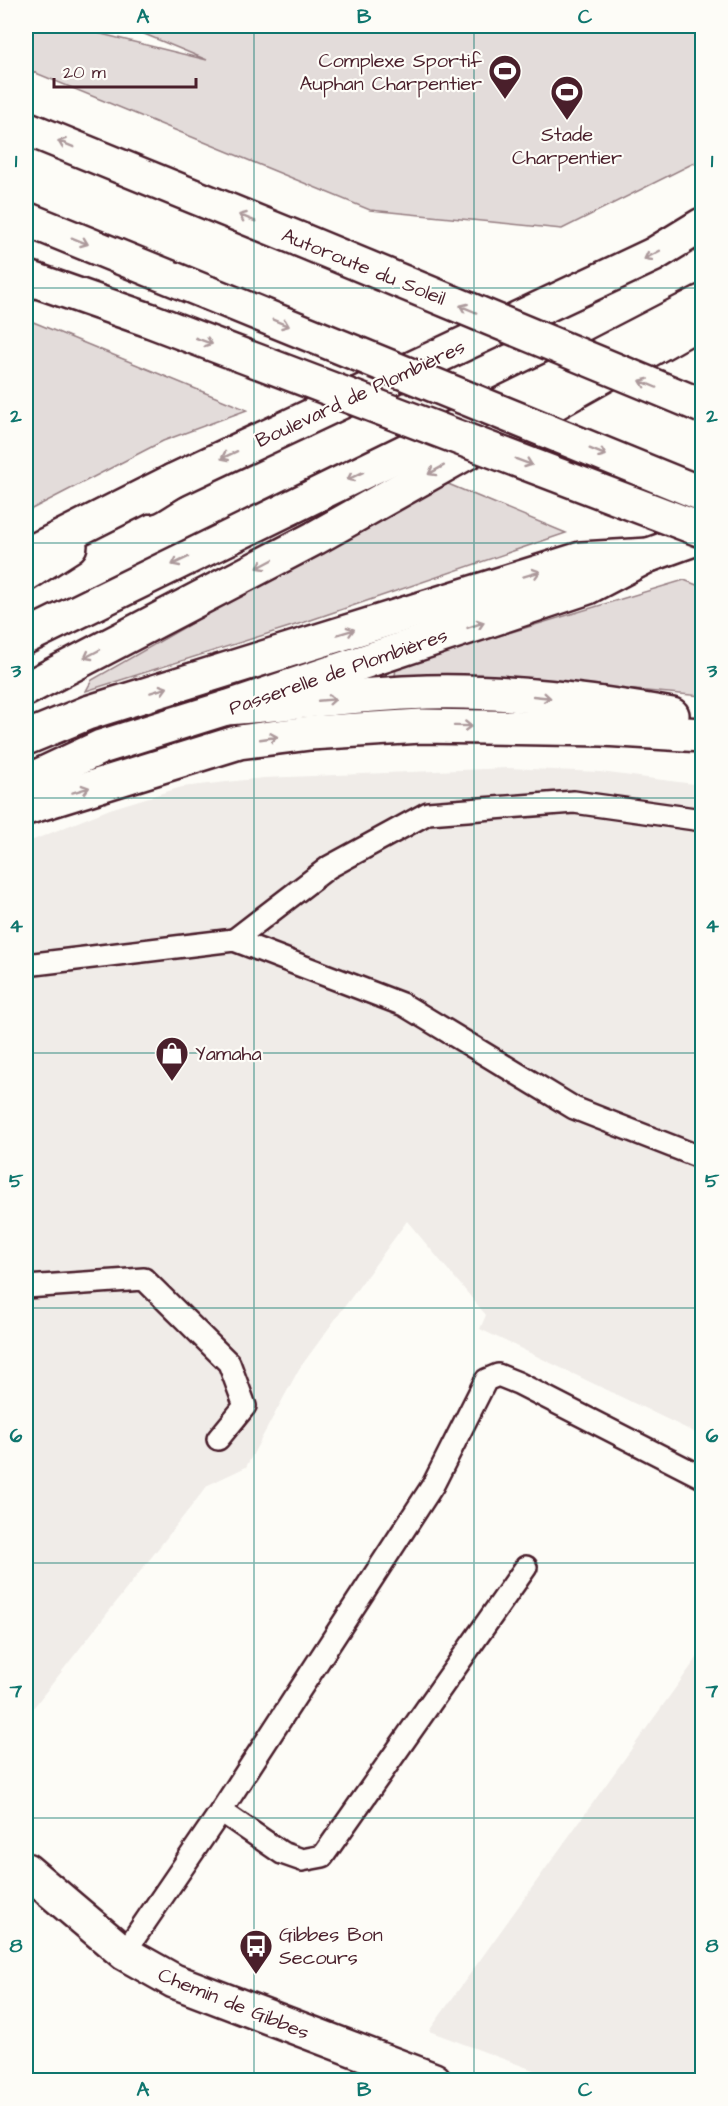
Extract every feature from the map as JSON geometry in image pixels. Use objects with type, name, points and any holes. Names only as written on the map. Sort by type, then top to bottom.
[{"type":"main road","name":"Autoroute du Soleil","points":[[26,128],[702,406]]},
{"type":"main road","points":[[26,219],[702,494]]},
{"type":"main road","name":"Boulevard de Plombières","points":[[26,574],[173,481],[653,255],[702,225]]},
{"type":"main road","points":[[26,277],[149,320],[702,530]]},
{"type":"main road","points":[[26,637],[559,376],[698,317]]},
{"type":"main road","points":[[26,689],[315,538],[698,317]]},
{"type":"main road","points":[[26,555],[173,481]]},
{"type":"main road","points":[[26,738],[87,712],[582,559],[649,555],[702,536]]},
{"type":"main road","name":"Passerelle de Plombières","points":[[27,802],[101,747],[226,708],[588,587],[649,555]]},
{"type":"main road","points":[[226,708],[427,692],[501,693],[596,702],[702,720]]},
{"type":"main road","points":[[27,802],[239,742],[310,732],[421,726],[603,729],[702,735]]},
{"type":"main road","name":"Chemin de Gibbes","points":[[26,1870],[124,1953],[174,1981],[434,2080]]},
{"type":"lane","points":[[234,940],[328,867],[428,813],[574,802],[702,820]]},
{"type":"lane","points":[[26,965],[234,940],[404,1005],[574,1108],[702,1158]]},
{"type":"lane","points":[[26,1287],[144,1278],[229,1363],[245,1406],[218,1439]]},
{"type":"lane","points":[[124,1953],[221,1811],[433,1485],[486,1380],[498,1375],[518,1383],[702,1477]]},
{"type":"lane","points":[[221,1811],[282,1853],[302,1860],[323,1856],[526,1567]]},
{"type":"shaded area","name":"Complexe Sportif Auphan Charpentier","points":[[26,26],[69,26],[207,60],[125,26],[702,26],[702,159],[562,229],[370,210],[26,69]]},
{"type":"shaded area","points":[[26,319],[247,410],[163,441],[26,512]]},
{"type":"shaded area","points":[[441,481],[566,533],[305,622],[86,691],[92,680]]},
{"type":"shaded area","points":[[684,580],[702,587],[702,696],[502,678],[395,676],[396,667]]},
{"type":"shaded area","points":[[508,768],[600,772],[702,785],[702,1436],[480,1329],[486,1315],[407,1221],[299,1369],[246,1467],[208,1485],[26,1717],[26,843],[110,809],[182,787],[264,778]]},
{"type":"shaded area","points":[[702,1651],[702,2080],[560,2080],[429,2031]]},
{"type":"place","name":"Complexe Sportif Auphan Charpentier","points":[[505,100]]},
{"type":"place","name":"Stade Charpentier","points":[[567,121]]},
{"type":"place","name":"Yamaha","points":[[172,1082]]},
{"type":"place","name":"Gibbes Bon Secours","points":[[256,1975]]}]
